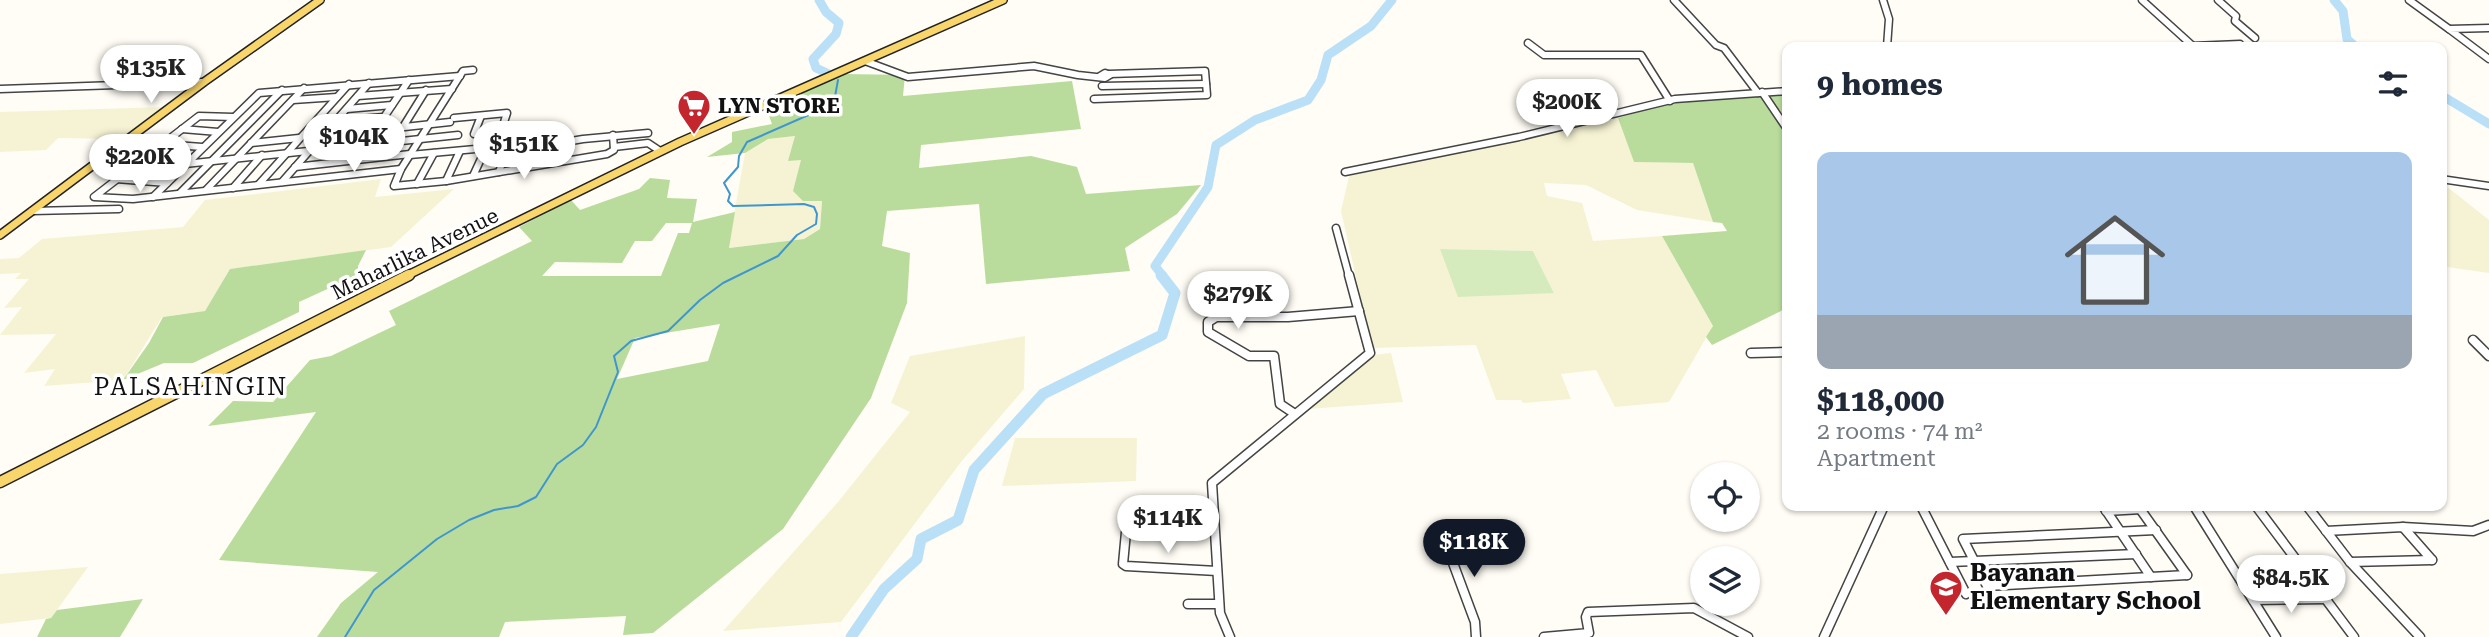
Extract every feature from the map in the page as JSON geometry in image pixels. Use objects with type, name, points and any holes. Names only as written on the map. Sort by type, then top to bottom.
[{"type":"main road","points":[[0,235],[204,82],[320,0]]},
{"type":"main road","name":"Maharlika Avenue","points":[[0,482],[390,284],[562,202],[656,149],[1003,0]]},
{"type":"street","points":[[1674,0],[1716,45],[1724,48],[1782,122]]},
{"type":"street","points":[[1883,0],[1889,19],[1887,42]]},
{"type":"street","points":[[2142,0],[2188,42]]},
{"type":"street","points":[[2218,0],[2236,16],[2235,21],[2255,38]]},
{"type":"street","points":[[2409,0],[2489,59]]},
{"type":"street","points":[[2449,29],[2489,28]]},
{"type":"street","points":[[1528,43],[1544,55],[1641,55],[1670,100]]},
{"type":"street","points":[[865,61],[908,77],[1034,66],[1078,75],[1105,76],[1205,71],[1206,95],[1094,99],[1105,76]]},
{"type":"street","points":[[473,71],[463,71],[401,169],[394,186],[446,181],[553,163],[614,149],[656,149]]},
{"type":"street","points":[[152,197],[259,93],[460,76]]},
{"type":"street","points":[[366,144],[409,80]]},
{"type":"street","points":[[0,89],[204,82]]},
{"type":"street","points":[[281,182],[369,83]]},
{"type":"street","points":[[258,185],[349,84]]},
{"type":"street","points":[[1102,86],[1206,84]]},
{"type":"street","points":[[206,191],[305,88]]},
{"type":"street","points":[[180,193],[282,89]]},
{"type":"street","points":[[357,96],[452,89]]},
{"type":"street","points":[[403,127],[426,90]]},
{"type":"street","points":[[1345,172],[1519,137],[1670,100],[1782,91]]},
{"type":"street","points":[[292,100],[338,97]]},
{"type":"street","points":[[346,109],[392,105]]},
{"type":"street","points":[[322,136],[507,113],[496,147]]},
{"type":"street","points":[[233,117],[199,116],[94,197],[123,200],[401,169]]},
{"type":"street","points":[[481,116],[474,134],[501,131]]},
{"type":"street","points":[[335,121],[384,117]]},
{"type":"street","points":[[181,129],[218,132]]},
{"type":"street","points":[[506,152],[583,139],[648,133]]},
{"type":"street","points":[[102,158],[185,164],[458,135]]},
{"type":"street","points":[[613,135],[614,149]]},
{"type":"street","points":[[251,143],[300,138]]},
{"type":"street","points":[[583,139],[584,157]]},
{"type":"street","points":[[162,144],[202,147]]},
{"type":"street","points":[[551,145],[553,163]]},
{"type":"street","points":[[295,167],[508,146],[499,172]]},
{"type":"street","points":[[473,176],[486,148]]},
{"type":"street","points":[[446,181],[460,150]]},
{"type":"street","points":[[522,150],[522,168]]},
{"type":"street","points":[[417,184],[434,153]]},
{"type":"street","points":[[233,188],[262,155]]},
{"type":"street","points":[[115,179],[167,183]]},
{"type":"street","points":[[2447,180],[2489,186]]},
{"type":"street","points":[[32,211],[119,209]]},
{"type":"street","points":[[1230,637],[1220,613],[1212,483],[1370,353],[1336,228]]},
{"type":"street","points":[[1295,414],[1280,404],[1274,356],[1249,356],[1208,332],[1208,322],[1216,317],[1288,317],[1359,311]]},
{"type":"street","points":[[2473,340],[2489,356]]},
{"type":"street","points":[[1751,353],[1782,352]]},
{"type":"street","points":[[1824,637],[1882,511]]},
{"type":"street","points":[[1924,511],[1966,594]]},
{"type":"street","points":[[2106,511],[2151,577]]},
{"type":"street","points":[[2143,511],[2156,530],[2187,575],[1987,586],[1963,539],[2156,530]]},
{"type":"street","points":[[2197,511],[2276,637]]},
{"type":"street","points":[[2260,511],[2354,637]]},
{"type":"street","points":[[2311,511],[2350,562],[2420,637]]},
{"type":"street","points":[[2326,531],[2403,527],[2473,531],[2489,525]]},
{"type":"street","points":[[2350,562],[2432,560],[2403,527]]},
{"type":"street","points":[[1440,528],[1475,622],[1476,637]]},
{"type":"street","points":[[1126,532],[1126,566],[1217,571]]},
{"type":"street","points":[[1950,562],[2136,554]]},
{"type":"street","points":[[2253,600],[2327,599]]},
{"type":"street","points":[[1188,604],[1219,604]]},
{"type":"street","points":[[1544,637],[1589,633],[1586,617],[1588,612],[1694,608],[1748,637]]},
{"type":"shaded area","points":[[166,107],[121,139],[58,138],[46,150],[0,152],[0,112]]},
{"type":"shaded area","points":[[1618,118],[1634,162],[1693,163],[1713,222],[1637,210],[1586,185],[1544,183],[1547,196],[1582,203],[1593,241],[1662,236],[1713,326],[1669,402],[1615,407],[1596,370],[1561,374],[1571,399],[1523,403],[1521,400],[1496,400],[1476,345],[1372,348],[1341,211],[1349,176]],"holes":[[[1441,249],[1533,251],[1554,293]]]},
{"type":"shaded area","points":[[796,136],[789,161],[801,159],[822,200],[820,229],[804,239],[728,248],[745,153],[768,139]]},
{"type":"shaded area","points":[[381,179],[375,197],[454,189],[391,247],[230,269],[205,311],[162,317],[123,380],[44,386],[55,369],[24,373],[56,334],[0,335],[22,307],[4,308],[29,279],[15,279],[21,273],[0,274],[0,259],[19,258],[42,239],[183,227],[205,200]]},
{"type":"shaded area","points":[[2447,187],[2489,220],[2489,273],[2447,267]]},
{"type":"shaded area","points":[[1025,336],[1024,389],[961,462],[841,622],[723,631],[838,502],[910,412],[891,403],[910,356]]},
{"type":"shaded area","points":[[1391,353],[1403,402],[1308,409],[1373,355]]},
{"type":"shaded area","points":[[1015,438],[1137,438],[1136,481],[1002,486]]},
{"type":"shaded area","points":[[88,567],[51,618],[0,624],[0,574]]},
{"type":"green space","points":[[845,74],[905,75],[903,96],[1072,81],[1081,129],[921,145],[919,168],[1031,156],[1077,167],[1086,194],[1201,185],[1177,214],[1125,248],[1130,271],[986,284],[979,204],[887,211],[882,246],[910,253],[907,303],[871,398],[783,529],[653,633],[623,635],[626,616],[505,622],[499,637],[317,637],[341,603],[378,572],[219,560],[316,412],[208,426],[233,401],[273,402],[310,360],[331,356],[396,325],[389,311],[532,241],[519,227],[571,200],[580,210],[639,189],[650,178],[670,180],[667,198],[697,199],[693,222],[735,212],[729,248],[804,239],[820,229],[822,201],[803,201],[793,191],[801,160],[788,161],[795,136],[768,139],[745,153],[707,157],[732,142],[732,132],[772,124],[766,108]],"holes":[[[666,223],[692,223],[689,233],[678,233],[661,276],[542,276],[555,262],[622,263],[635,241],[652,241]],[[720,324],[708,361],[617,379],[635,338]]]},
{"type":"green space","points":[[1782,92],[1782,310],[1712,345],[1706,337],[1713,326],[1662,236],[1727,231],[1722,223],[1713,222],[1693,163],[1634,162],[1618,118],[1674,101]]},
{"type":"green space","points":[[1440,249],[1533,251],[1554,293],[1458,297]]},
{"type":"green space","points":[[366,250],[358,266],[358,275],[299,302],[299,312],[193,363],[164,363],[123,380],[149,343],[163,317],[205,311],[230,269]]},
{"type":"green space","points":[[143,599],[120,637],[37,637],[46,619],[51,618],[57,610]]},
{"type":"waterway","points":[[819,0],[826,12],[839,23],[836,34],[813,59],[816,68],[827,73]]},
{"type":"waterway","points":[[1163,276],[1155,266],[1208,187],[1216,145],[1255,120],[1308,100],[1321,80],[1328,55],[1371,26],[1392,0]]},
{"type":"waterway","points":[[2334,0],[2343,11],[2347,39],[2350,42]]},
{"type":"waterway","points":[[345,637],[374,590],[437,539],[469,520],[494,510],[518,506],[536,497],[557,464],[583,445],[596,427],[618,372],[614,356],[631,341],[668,331],[700,300],[723,283],[778,256],[797,235],[816,224],[817,214],[814,207],[804,204],[733,206],[728,201],[730,194],[724,183],[738,167],[739,156],[747,142],[829,106],[834,102],[838,80]]},
{"type":"waterway","points":[[2447,99],[2489,124]]},
{"type":"waterway","points":[[851,637],[884,589],[917,559],[921,539],[958,520],[974,470],[1043,394],[1162,335],[1175,293],[1161,275]]},
{"type":"place","name":"LYN STORE","points":[[694,136]]},
{"type":"place","name":"Bayanan Elementary School","points":[[1946,617]]},
{"type":"district","name":"PALSAHINGIN","points":[[191,387]]}]
